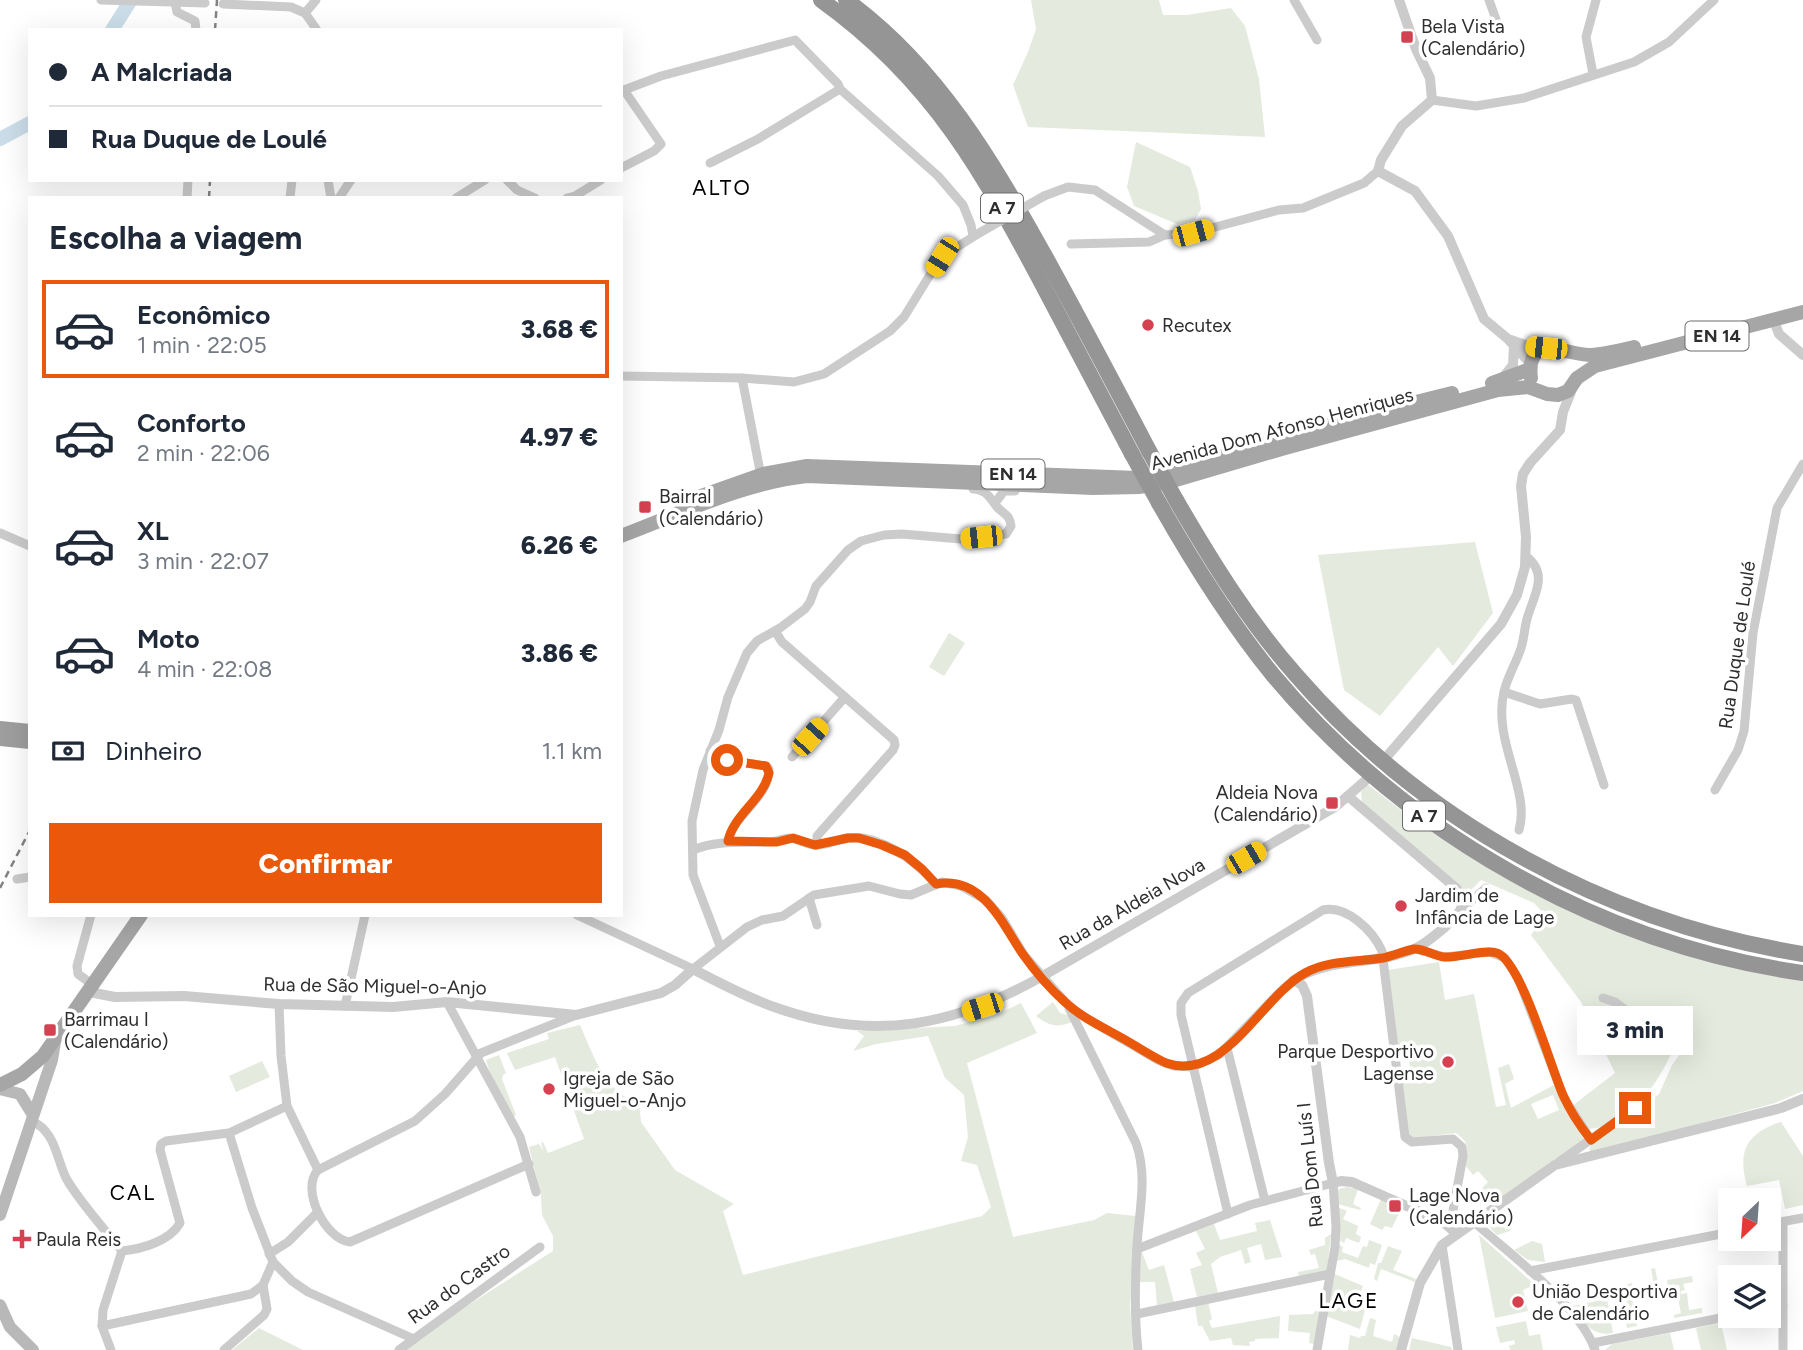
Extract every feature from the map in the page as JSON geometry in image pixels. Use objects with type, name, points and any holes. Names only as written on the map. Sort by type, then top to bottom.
[{"type":"highway","name":"A 7","points":[[821,0],[894,60],[929,99],[955,134],[1006,217],[1159,503],[1222,607],[1274,676],[1333,739],[1412,807],[1510,872],[1597,915],[1695,949],[1803,973]]},
{"type":"highway","name":"A 7","points":[[846,0],[914,59],[942,91],[976,138],[1012,195],[1176,500],[1233,593],[1283,661],[1353,735],[1412,784],[1514,852],[1599,895],[1695,930],[1803,954]]},
{"type":"highway","points":[[0,728],[28,731]]},
{"type":"highway","points":[[0,739],[28,742]]},
{"type":"main road","name":"EN 14","points":[[1546,348],[1555,347],[1593,355],[1803,303]]},
{"type":"main road","name":"Avenida Dom Afonso Henriques","points":[[623,535],[738,492],[783,479],[843,476],[1054,487],[1139,487],[1169,482],[1498,390],[1515,387],[1563,393],[1595,366],[1803,312]]},
{"type":"main road","name":"Avenida Dom Afonso Henriques","points":[[623,524],[735,482],[807,466],[1138,478],[1168,472],[1352,418],[1500,381],[1530,366],[1546,348]]},
{"type":"main road","points":[[1564,350],[1576,362],[1576,380]]},
{"type":"main road","points":[[1530,366],[1530,377],[1543,392]]},
{"type":"main road","points":[[0,1087],[28,1070],[55,1042],[140,917]]},
{"type":"main road","points":[[0,1215],[43,1087],[55,1042]]},
{"type":"main road","points":[[28,1070],[40,1074],[43,1087]]},
{"type":"main road","points":[[28,1070],[26,1101],[32,1118]]},
{"type":"main road","points":[[0,1087],[20,1094],[26,1101]]},
{"type":"main road","points":[[0,1305],[10,1327],[33,1350]]},
{"type":"street","points":[[102,0],[205,3]]},
{"type":"street","points":[[306,13],[316,0]]},
{"type":"street","points":[[1294,0],[1317,40]]},
{"type":"street","points":[[1399,0],[1416,49],[1430,78],[1432,100]]},
{"type":"street","points":[[1489,0],[1498,25]]},
{"type":"street","points":[[1593,74],[1586,37],[1596,0]]},
{"type":"street","points":[[1071,244],[1149,242],[1165,235],[1193,233],[1279,210],[1303,208],[1364,183],[1378,171],[1381,160],[1402,126],[1432,100],[1475,106],[1524,98],[1634,62],[1669,42],[1714,0]]},
{"type":"street","points":[[175,2],[177,12],[195,21],[196,28]]},
{"type":"street","points":[[223,4],[278,5],[306,13],[316,28]]},
{"type":"street","points":[[623,168],[654,152],[661,144],[623,91],[661,76],[795,40],[823,66],[840,89],[938,176],[963,205],[977,234]]},
{"type":"street","points":[[710,163],[758,139],[840,89]]},
{"type":"street","points":[[1378,171],[1415,191],[1448,236],[1484,319],[1511,342],[1530,366]]},
{"type":"street","points":[[459,196],[482,182]]},
{"type":"street","points":[[509,182],[517,190],[530,196]]},
{"type":"street","points":[[575,196],[598,182]]},
{"type":"street","points":[[623,376],[742,378],[794,382],[824,374],[890,331],[904,317],[942,257],[977,234],[1044,197],[1068,187],[1095,190],[1165,235]]},
{"type":"street","points":[[1774,321],[1779,334],[1803,355]]},
{"type":"street","points":[[1511,342],[1546,348]]},
{"type":"street","points":[[1500,381],[1513,365],[1511,342]]},
{"type":"street","points":[[742,378],[760,471]]},
{"type":"street","points":[[1389,754],[1506,617],[1522,579],[1526,556],[1521,486],[1523,474],[1560,430],[1563,412],[1576,380]]},
{"type":"street","points":[[1543,392],[1563,412]]},
{"type":"street","name":"Rua Duque de Loulé","points":[[1715,790],[1738,750],[1744,731],[1753,633],[1777,508],[1803,464]]},
{"type":"street","points":[[720,946],[696,885],[692,821],[703,770],[719,730],[728,697],[747,653],[757,641],[805,609],[816,586],[854,545],[869,538],[902,534],[961,540],[1001,536],[1009,531],[1011,522],[982,490],[962,489],[955,482]]},
{"type":"street","points":[[995,503],[1004,491],[1049,493],[1054,487]]},
{"type":"street","points":[[0,533],[28,546]]},
{"type":"street","points":[[1519,830],[1521,805],[1501,720],[1504,692],[1521,650],[1528,616],[1539,584],[1538,570],[1526,556]]},
{"type":"street","points":[[775,631],[782,642],[894,740],[895,744],[893,750],[817,836],[817,845]]},
{"type":"street","points":[[1504,692],[1540,704],[1576,700],[1604,785]]},
{"type":"street","points":[[792,757],[845,697]]},
{"type":"street","points":[[710,751],[727,760],[766,766],[769,769],[765,785],[740,816],[728,841]]},
{"type":"street","name":"Rua da Aldeia Nova","points":[[693,969],[777,1009],[821,1020],[868,1026],[915,1024],[960,1014],[1000,999],[1041,977],[1349,797],[1365,781]]},
{"type":"street","points":[[1349,797],[1457,889],[1462,900],[1462,909]]},
{"type":"street","points":[[692,850],[728,841],[777,842],[793,838],[807,845],[848,838],[871,841],[914,862],[936,884]]},
{"type":"street","points":[[17,879],[28,877]]},
{"type":"street","points":[[581,917],[693,969],[747,927],[762,920],[783,916],[819,894],[869,886],[911,895],[936,884],[949,883],[961,886],[986,900],[1002,918],[1041,977],[1067,1004],[1158,1060],[1174,1066],[1193,1067],[1211,1060],[1227,1048],[1294,980],[1318,968],[1383,958],[1415,949],[1432,938],[1486,888]]},
{"type":"street","points":[[809,898],[817,925]]},
{"type":"street","points":[[1228,1214],[1180,1012],[1181,1003],[1186,995],[1323,910],[1334,909],[1365,926],[1377,941],[1383,958],[1405,1137],[1412,1142],[1453,1139],[1462,1147],[1453,1230],[1426,1270],[1415,1296],[1401,1350]]},
{"type":"street","points":[[90,917],[77,966],[78,974],[91,988]]},
{"type":"street","points":[[345,1006],[365,917]]},
{"type":"street","points":[[1415,949],[1445,957],[1490,952],[1505,958],[1518,978],[1564,1098],[1591,1140]]},
{"type":"street","name":"Rua de São Miguel-o-Anjo","points":[[91,988],[115,997],[184,996],[279,1004],[393,1007],[447,1002],[576,1015],[661,992],[675,985],[693,969]]},
{"type":"street","name":"Rua Dom Luís I","points":[[1294,980],[1302,985],[1307,996],[1333,1183],[1336,1237],[1317,1350]]},
{"type":"street","points":[[1603,998],[1615,1002],[1678,1049]]},
{"type":"street","points":[[447,1002],[520,1138],[536,1192]]},
{"type":"street","points":[[457,1018],[460,1010],[468,1003]]},
{"type":"street","points":[[279,1004],[287,1106],[318,1170]]},
{"type":"street","points":[[1067,1004],[1140,1153],[1143,1176],[1137,1249],[1138,1350]]},
{"type":"street","points":[[541,1011],[547,1019],[547,1027]]},
{"type":"street","points":[[529,1164],[355,1241],[339,1239],[318,1212],[311,1181],[318,1170],[415,1121],[445,1094],[477,1056],[576,1015]]},
{"type":"street","points":[[1227,1048],[1265,1201]]},
{"type":"street","points":[[1555,1166],[1781,1108],[1803,1099]]},
{"type":"street","points":[[122,1251],[152,1244],[171,1233],[180,1223],[160,1150],[161,1144],[166,1141],[229,1133],[287,1106]]},
{"type":"street","points":[[1137,1249],[1265,1201],[1340,1181],[1352,1182],[1453,1230],[1475,1223],[1635,1108]]},
{"type":"street","points":[[32,1118],[51,1137],[67,1179],[122,1251]]},
{"type":"street","points":[[229,1133],[271,1258],[299,1287],[414,1339]]},
{"type":"street","points":[[1583,1146],[1584,1154],[1590,1158]]},
{"type":"street","points":[[225,1350],[264,1315],[267,1309],[263,1285],[271,1258],[318,1212]]},
{"type":"street","points":[[1783,1350],[1783,1222],[1803,1217]]},
{"type":"street","points":[[1475,1223],[1568,1308],[1594,1346],[1718,1319]]},
{"type":"street","points":[[1530,1271],[1718,1235]]},
{"type":"street","points":[[1443,1245],[1458,1350]]},
{"type":"street","name":"Rua do Castro","points":[[399,1350],[540,1247]]},
{"type":"street","points":[[111,1350],[102,1326],[103,1310],[122,1251]]},
{"type":"street","points":[[1426,1270],[1437,1269],[1447,1276]]},
{"type":"street","points":[[1136,1314],[1330,1274]]},
{"type":"street","points":[[102,1326],[251,1294],[263,1285]]},
{"type":"shaded area","points":[[1031,0],[1159,0],[1163,15],[1187,15],[1231,8],[1245,26],[1259,79],[1265,137],[1028,127],[1013,85],[1036,29]]},
{"type":"shaded area","points":[[1136,142],[1190,167],[1201,209],[1195,220],[1177,224],[1134,206],[1127,187]]},
{"type":"shaded area","points":[[1475,542],[1493,613],[1453,666],[1438,647],[1380,716],[1344,690],[1318,555]]},
{"type":"shaded area","points":[[949,633],[965,643],[944,676],[929,667]]},
{"type":"shaded area","points":[[1367,784],[1467,855],[1572,911],[1626,934],[1683,953],[1741,969],[1803,981],[1803,1091],[1775,1103],[1592,1153],[1589,1149],[1591,1145],[1659,1094],[1672,1065],[1691,1039],[1684,1037],[1637,1104],[1608,1124],[1589,1129],[1572,1106],[1615,1073],[1581,1002],[1531,935],[1546,916],[1534,903],[1481,880],[1465,896],[1461,888],[1362,803],[1361,792]]},
{"type":"shaded area","points":[[1439,962],[1445,1000],[1474,994],[1496,1107],[1506,1105],[1498,1068],[1509,1064],[1514,1079],[1505,1084],[1511,1108],[1554,1085],[1564,1108],[1584,1139],[1582,1142],[1494,1204],[1482,1188],[1488,1182],[1478,1171],[1473,1175],[1465,1165],[1466,1144],[1456,1133],[1410,1137],[1401,1074],[1411,1072],[1407,1051],[1397,1053],[1388,970]],"holes":[[[1553,1095],[1559,1110],[1538,1119],[1531,1104]]]},
{"type":"shaded area","points":[[1053,1002],[1060,1013],[1068,1015],[1072,1022],[1053,1025],[1036,1016]]},
{"type":"shaded area","points":[[1021,1003],[1037,1033],[967,1063],[1013,1237],[1094,1220],[1107,1213],[1136,1216],[1130,1305],[1133,1350],[406,1350],[462,1309],[553,1251],[553,1236],[542,1215],[541,1196],[529,1147],[539,1144],[543,1151],[543,1142],[548,1153],[584,1139],[555,1057],[515,1070],[507,1053],[549,1039],[547,1033],[580,1025],[595,1060],[609,1082],[627,1098],[639,1102],[641,1122],[675,1170],[734,1204],[723,1211],[743,1275],[982,1216],[991,1207],[977,1165],[961,1161],[968,1137],[964,1095],[945,1078],[928,1036],[876,1044],[853,1051],[864,1036],[857,1031],[955,1026],[993,1016]]},
{"type":"shaded area","points":[[499,1055],[506,1073],[502,1079],[516,1115],[512,1117],[486,1060]]},
{"type":"shaded area","points":[[262,1061],[270,1077],[236,1092],[229,1076]]},
{"type":"shaded area","points":[[1781,1122],[1803,1156],[1803,1205],[1785,1209],[1779,1180],[1747,1186],[1744,1153],[1753,1138],[1769,1126]]},
{"type":"shaded area","points":[[1347,1187],[1358,1189],[1353,1204],[1361,1208],[1360,1210],[1337,1204],[1337,1192]]},
{"type":"shaded area","points":[[1381,1199],[1401,1209],[1392,1228],[1385,1226],[1382,1230],[1370,1224]]},
{"type":"shaded area","points":[[1337,1207],[1347,1211],[1343,1219],[1358,1226],[1356,1234],[1361,1237],[1359,1243],[1346,1238],[1344,1243],[1339,1240]]},
{"type":"shaded area","points":[[1505,1210],[1513,1227],[1510,1231],[1497,1235],[1489,1223]]},
{"type":"shaded area","points":[[1270,1220],[1282,1257],[1265,1260],[1261,1244],[1247,1248],[1251,1262],[1245,1264],[1241,1250],[1220,1257],[1211,1264],[1218,1293],[1197,1297],[1190,1269],[1202,1265],[1196,1253],[1205,1249],[1196,1231],[1214,1224],[1220,1240],[1257,1231],[1255,1223]]},
{"type":"shaded area","points":[[1331,1234],[1327,1270],[1299,1277],[1298,1272],[1319,1268],[1315,1254],[1311,1255],[1309,1250],[1325,1245],[1325,1238]]},
{"type":"shaded area","points":[[1479,1235],[1535,1285],[1523,1290],[1528,1311],[1495,1318]]},
{"type":"shaded area","points":[[1369,1240],[1382,1245],[1375,1265],[1370,1263],[1369,1268],[1345,1259],[1337,1261],[1338,1244],[1343,1247],[1342,1252],[1358,1258]]},
{"type":"shaded area","points":[[1532,1241],[1542,1244],[1545,1262],[1528,1260],[1514,1250]]},
{"type":"shaded area","points":[[1388,1246],[1402,1251],[1393,1270],[1416,1279],[1415,1282],[1381,1269],[1377,1281],[1374,1279],[1378,1263],[1381,1263]]},
{"type":"shaded area","points":[[1141,1250],[1149,1270],[1164,1265],[1174,1302],[1157,1305],[1155,1282],[1139,1282]]},
{"type":"shaded area","points":[[1655,1268],[1659,1289],[1631,1294],[1637,1326],[1627,1328],[1626,1323],[1631,1322],[1623,1286],[1632,1283],[1634,1289],[1654,1286],[1651,1269]]},
{"type":"shaded area","points":[[1335,1274],[1363,1286],[1359,1296],[1368,1298],[1360,1329],[1326,1316]]},
{"type":"shaded area","points":[[1692,1276],[1693,1282],[1683,1284],[1685,1290],[1681,1291],[1681,1294],[1687,1293],[1689,1310],[1702,1308],[1702,1313],[1674,1318],[1674,1315],[1681,1313],[1677,1293],[1671,1294],[1670,1291],[1680,1289],[1679,1285],[1668,1287],[1667,1280]]},
{"type":"shaded area","points":[[1607,1299],[1613,1333],[1605,1334],[1594,1330],[1584,1323],[1572,1306]]},
{"type":"shaded area","points":[[1208,1302],[1212,1328],[1280,1316],[1279,1338],[1255,1339],[1249,1342],[1250,1346],[1233,1345],[1231,1338],[1210,1341],[1202,1326],[1198,1326],[1195,1305]]},
{"type":"shaded area","points":[[1315,1311],[1320,1312],[1314,1344],[1309,1343],[1310,1333],[1288,1331],[1289,1315],[1313,1314]]},
{"type":"shaded area","points":[[1370,1318],[1376,1320],[1373,1336],[1392,1342],[1394,1334],[1400,1337],[1396,1350],[1348,1350],[1350,1335],[1360,1338],[1365,1336]]},
{"type":"shaded area","points":[[1526,1321],[1529,1336],[1540,1334],[1543,1350],[1510,1350],[1509,1346],[1515,1344],[1514,1340],[1500,1343],[1496,1327]]},
{"type":"shaded area","points":[[1718,1324],[1718,1328],[1722,1328],[1727,1350],[1701,1350],[1696,1328]]},
{"type":"shaded area","points":[[259,1328],[303,1350],[232,1350]]},
{"type":"shaded area","points":[[1670,1333],[1674,1350],[1605,1350],[1612,1344]]},
{"type":"shaded area","points":[[1412,1338],[1451,1347],[1452,1350],[1409,1350]]},
{"type":"waterway","points":[[113,28],[131,0]]},
{"type":"waterway","points":[[0,139],[28,124]]},
{"type":"railway","points":[[215,28],[217,0]]},
{"type":"railway","points":[[209,196],[210,182]]},
{"type":"railway","points":[[0,888],[28,834]]},
{"type":"place","name":"Bela Vista (Calendário)","points":[[1407,37]]},
{"type":"place","name":"Recutex","points":[[1148,325]]},
{"type":"place","name":"Bairral (Calendário)","points":[[645,507]]},
{"type":"place","name":"Aldeia Nova (Calendário)","points":[[1332,803]]},
{"type":"place","name":"Jardim de Infância de Lage","points":[[1401,906]]},
{"type":"place","name":"Barrimau I (Calendário)","points":[[50,1030]]},
{"type":"place","name":"Parque Desportivo Lagense","points":[[1448,1062]]},
{"type":"place","name":"Igreja de São Miguel-o-Anjo","points":[[549,1089]]},
{"type":"place","name":"Lage Nova (Calendário)","points":[[1395,1206]]},
{"type":"place","name":"Paula Reis","points":[[22,1239]]},
{"type":"place","name":"União Desportiva de Calendário","points":[[1518,1302]]},
{"type":"district","name":"ALTO","points":[[722,187]]},
{"type":"district","name":"CAL","points":[[133,1192]]},
{"type":"district","name":"LAGE","points":[[1349,1300]]},
{"type":"route","points":[[727,760],[766,766],[769,769],[765,785],[735,823],[728,841],[777,842],[793,838],[807,845],[822,845],[859,838],[905,855],[936,884],[961,886],[986,900],[1002,918],[1024,955],[1053,991],[1083,1016],[1158,1060],[1174,1066],[1193,1067],[1219,1055],[1285,987],[1306,972],[1318,968],[1383,958],[1415,949],[1445,957],[1494,952],[1505,958],[1513,968],[1564,1098],[1591,1140],[1635,1108]]}]
